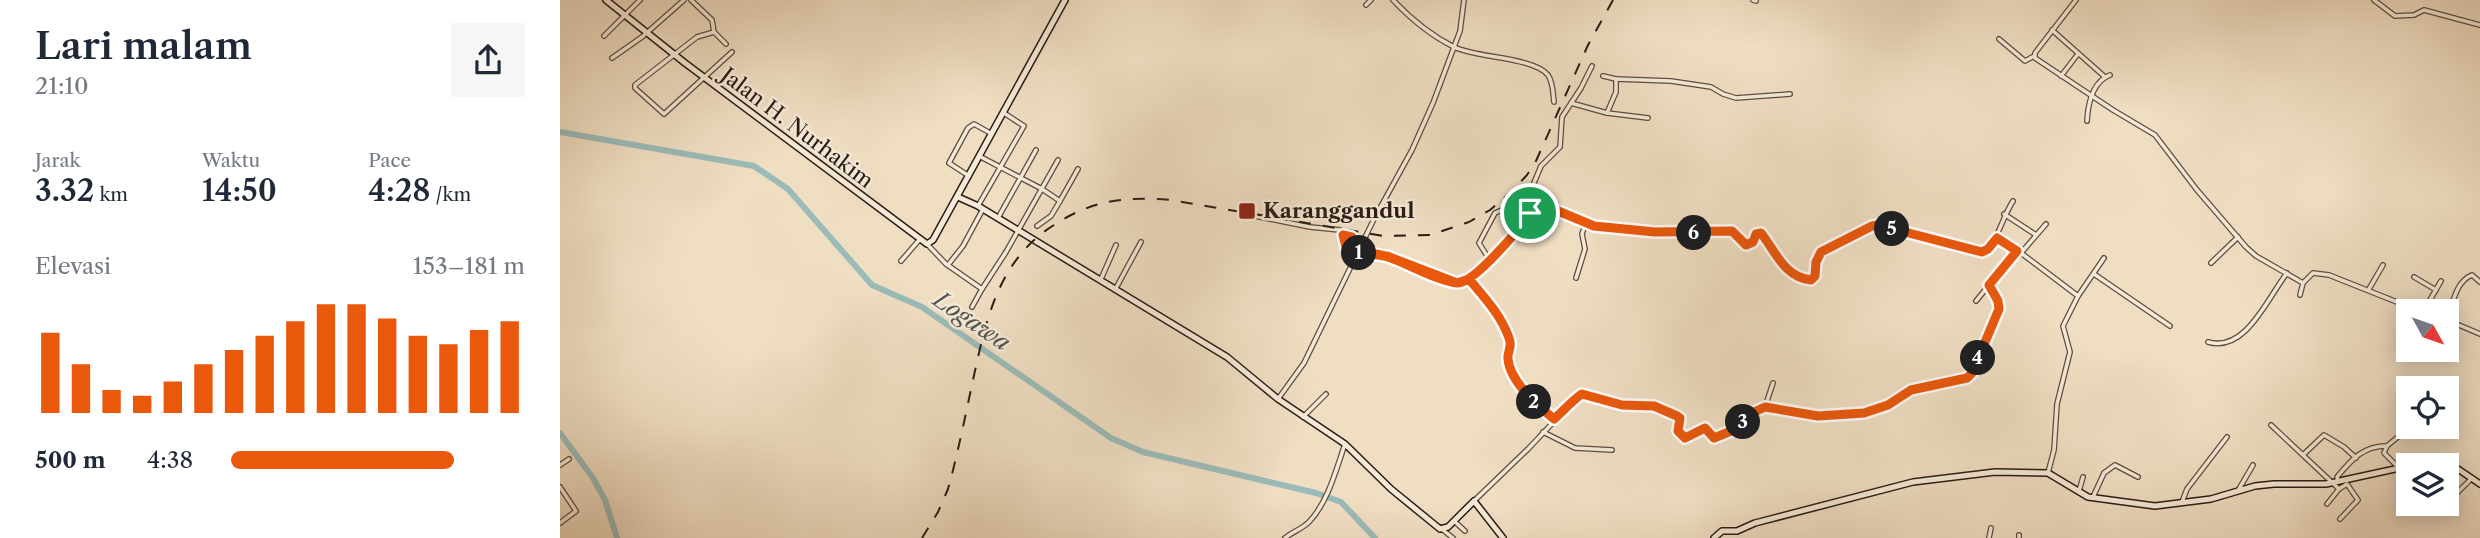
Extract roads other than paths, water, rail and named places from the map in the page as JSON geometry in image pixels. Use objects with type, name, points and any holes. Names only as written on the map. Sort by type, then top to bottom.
[{"type":"main road","name":"Jalan H. Nurhakim","points":[[606,0],[703,77],[927,244]]},
{"type":"main road","points":[[927,244],[933,240],[958,197],[1065,0]]},
{"type":"main road","points":[[958,197],[1101,279],[1218,351],[1278,399],[1345,444],[1391,489],[1443,530],[1474,501],[1503,538]]},
{"type":"main road","points":[[1714,538],[1722,531],[1737,531],[1755,523],[1913,482],[1995,472],[2048,473],[2093,499],[2140,505],[2182,504],[2274,484],[2335,482],[2396,468]]},
{"type":"main road","points":[[2459,470],[2480,484]]},
{"type":"street","points":[[604,36],[640,0]]},
{"type":"street","points":[[612,58],[647,33],[684,0]]},
{"type":"street","points":[[691,0],[712,19],[714,32],[726,44]]},
{"type":"street","points":[[1366,5],[1371,0]]},
{"type":"street","points":[[1392,0],[1454,47],[1514,60],[1541,70],[1551,82],[1554,102]]},
{"type":"street","points":[[1278,399],[1304,363],[1374,219],[1412,150],[1462,25],[1464,0]]},
{"type":"street","points":[[1999,39],[2025,61],[2034,56],[2076,0]]},
{"type":"street","points":[[2374,0],[2395,16],[2414,15],[2424,10],[2480,24]]},
{"type":"street","points":[[2052,30],[2105,77]]},
{"type":"street","points":[[714,32],[699,36],[635,86],[662,114],[732,52]]},
{"type":"street","points":[[2061,76],[2078,54]]},
{"type":"street","points":[[2034,56],[2155,135],[2197,190],[2256,256],[2304,282]]},
{"type":"street","points":[[1489,259],[1479,243],[1495,213],[1518,203],[1531,190],[1541,166],[1561,144],[1560,121],[1592,66]]},
{"type":"street","points":[[2087,121],[2091,95],[2105,77],[2110,75]]},
{"type":"street","points":[[1603,76],[1711,87],[1736,98],[1790,94]]},
{"type":"street","points":[[1607,113],[1616,92],[1616,79]]},
{"type":"street","points":[[1571,103],[1607,113],[1648,118]]},
{"type":"street","points":[[948,265],[962,246],[1024,127],[1004,113]]},
{"type":"street","points":[[969,176],[949,163],[971,125],[975,124],[992,134]]},
{"type":"street","points":[[998,219],[1036,150]]},
{"type":"street","points":[[979,156],[1060,201]]},
{"type":"street","points":[[972,307],[1058,160]]},
{"type":"street","points":[[1037,226],[1051,216],[1078,169]]},
{"type":"street","points":[[1240,213],[1340,230],[1346,247],[1387,256],[1457,283],[1469,279],[1520,227],[1530,213],[1551,208],[1594,226],[1655,232],[1732,231],[1746,245],[1753,242],[1756,234],[1761,233],[1782,265],[1794,276],[1811,280],[1815,276],[1816,262],[1821,252],[1878,225],[1982,252],[1997,238],[2004,214],[2013,201]]},
{"type":"street","points":[[1518,203],[1530,213]]},
{"type":"street","points":[[2004,214],[2036,236]]},
{"type":"street","points":[[1576,278],[1585,249],[1582,234],[1586,222]]},
{"type":"street","points":[[1976,301],[2046,224]]},
{"type":"street","points":[[1343,235],[1352,237],[1360,252]]},
{"type":"street","points":[[2211,263],[2238,237]]},
{"type":"street","points":[[1997,238],[2078,296]]},
{"type":"street","points":[[901,261],[920,239]]},
{"type":"street","points":[[1116,288],[1140,242]]},
{"type":"street","points":[[927,244],[948,265],[982,289]]},
{"type":"street","points":[[1101,279],[1116,245]]},
{"type":"street","points":[[2048,473],[2054,450],[2057,404],[2070,352],[2063,326],[2078,296],[2104,258]]},
{"type":"street","points":[[2369,289],[2383,265]]},
{"type":"street","points":[[2208,342],[2228,342],[2251,325],[2287,273]]},
{"type":"street","points":[[2300,295],[2304,282],[2313,273],[2369,289],[2396,300]]},
{"type":"street","points":[[2093,274],[2170,326]]},
{"type":"street","points":[[2454,299],[2466,277],[2472,275],[2480,282]]},
{"type":"street","points":[[2414,277],[2437,291]]},
{"type":"street","points":[[1469,279],[1497,314],[1509,337],[1511,345],[1508,359],[1516,377],[1536,404],[1554,419]]},
{"type":"street","points":[[2432,299],[2441,281]]},
{"type":"street","points":[[1474,501],[1582,394],[1622,405],[1654,406],[1680,418],[1678,431],[1684,437],[1706,428],[1715,438],[1736,429],[1750,414],[1765,407],[1818,416],[1864,413],[1888,405],[1911,390],[1967,378],[1972,373],[1999,309],[1998,301],[1989,285]]},
{"type":"street","points":[[2459,325],[2480,334]]},
{"type":"street","points":[[1765,407],[1773,383]]},
{"type":"street","points":[[1303,417],[1326,394]]},
{"type":"street","points":[[2271,425],[2335,482],[2339,489]]},
{"type":"street","points":[[1543,432],[1575,448],[1612,450]]},
{"type":"street","points":[[2304,455],[2315,441],[2324,435],[2356,458]]},
{"type":"street","points":[[2182,504],[2187,489],[2227,437]]},
{"type":"street","points":[[2396,439],[2384,453],[2396,464]]},
{"type":"street","points":[[1285,538],[1307,524],[1320,506],[1345,444]]},
{"type":"street","points":[[2335,482],[2366,449],[2388,446]]},
{"type":"street","points":[[560,464],[569,459]]},
{"type":"street","points":[[2093,499],[2104,473],[2115,465],[2138,477]]},
{"type":"street","points":[[2238,491],[2253,465]]},
{"type":"street","points":[[2079,493],[2083,477]]},
{"type":"street","points":[[2459,491],[2472,478]]},
{"type":"street","points":[[2328,503],[2339,489],[2348,485],[2358,499],[2340,519]]},
{"type":"street","points":[[560,487],[576,511],[560,523]]},
{"type":"street","points":[[1454,521],[1465,531]]},
{"type":"street","points":[[1989,538],[1991,528]]},
{"type":"street","points":[[1443,530],[1454,538]]},
{"type":"waterway","name":"Logawa","points":[[560,132],[754,166],[788,189],[872,285],[922,307],[1111,438],[1143,452],[1316,493],[1341,502],[1375,538]]},
{"type":"waterway","points":[[560,433],[593,478],[605,500],[617,538]]},
{"type":"railway","points":[[922,538],[948,489],[983,335],[997,293],[1007,274],[1035,239],[1082,210],[1110,202],[1139,199],[1171,200],[1384,236],[1430,235],[1469,222],[1490,210],[1527,175],[1536,161],[1588,45],[1613,0]]},
{"type":"place","name":"Karanggandul","points":[[1247,211]]}]
